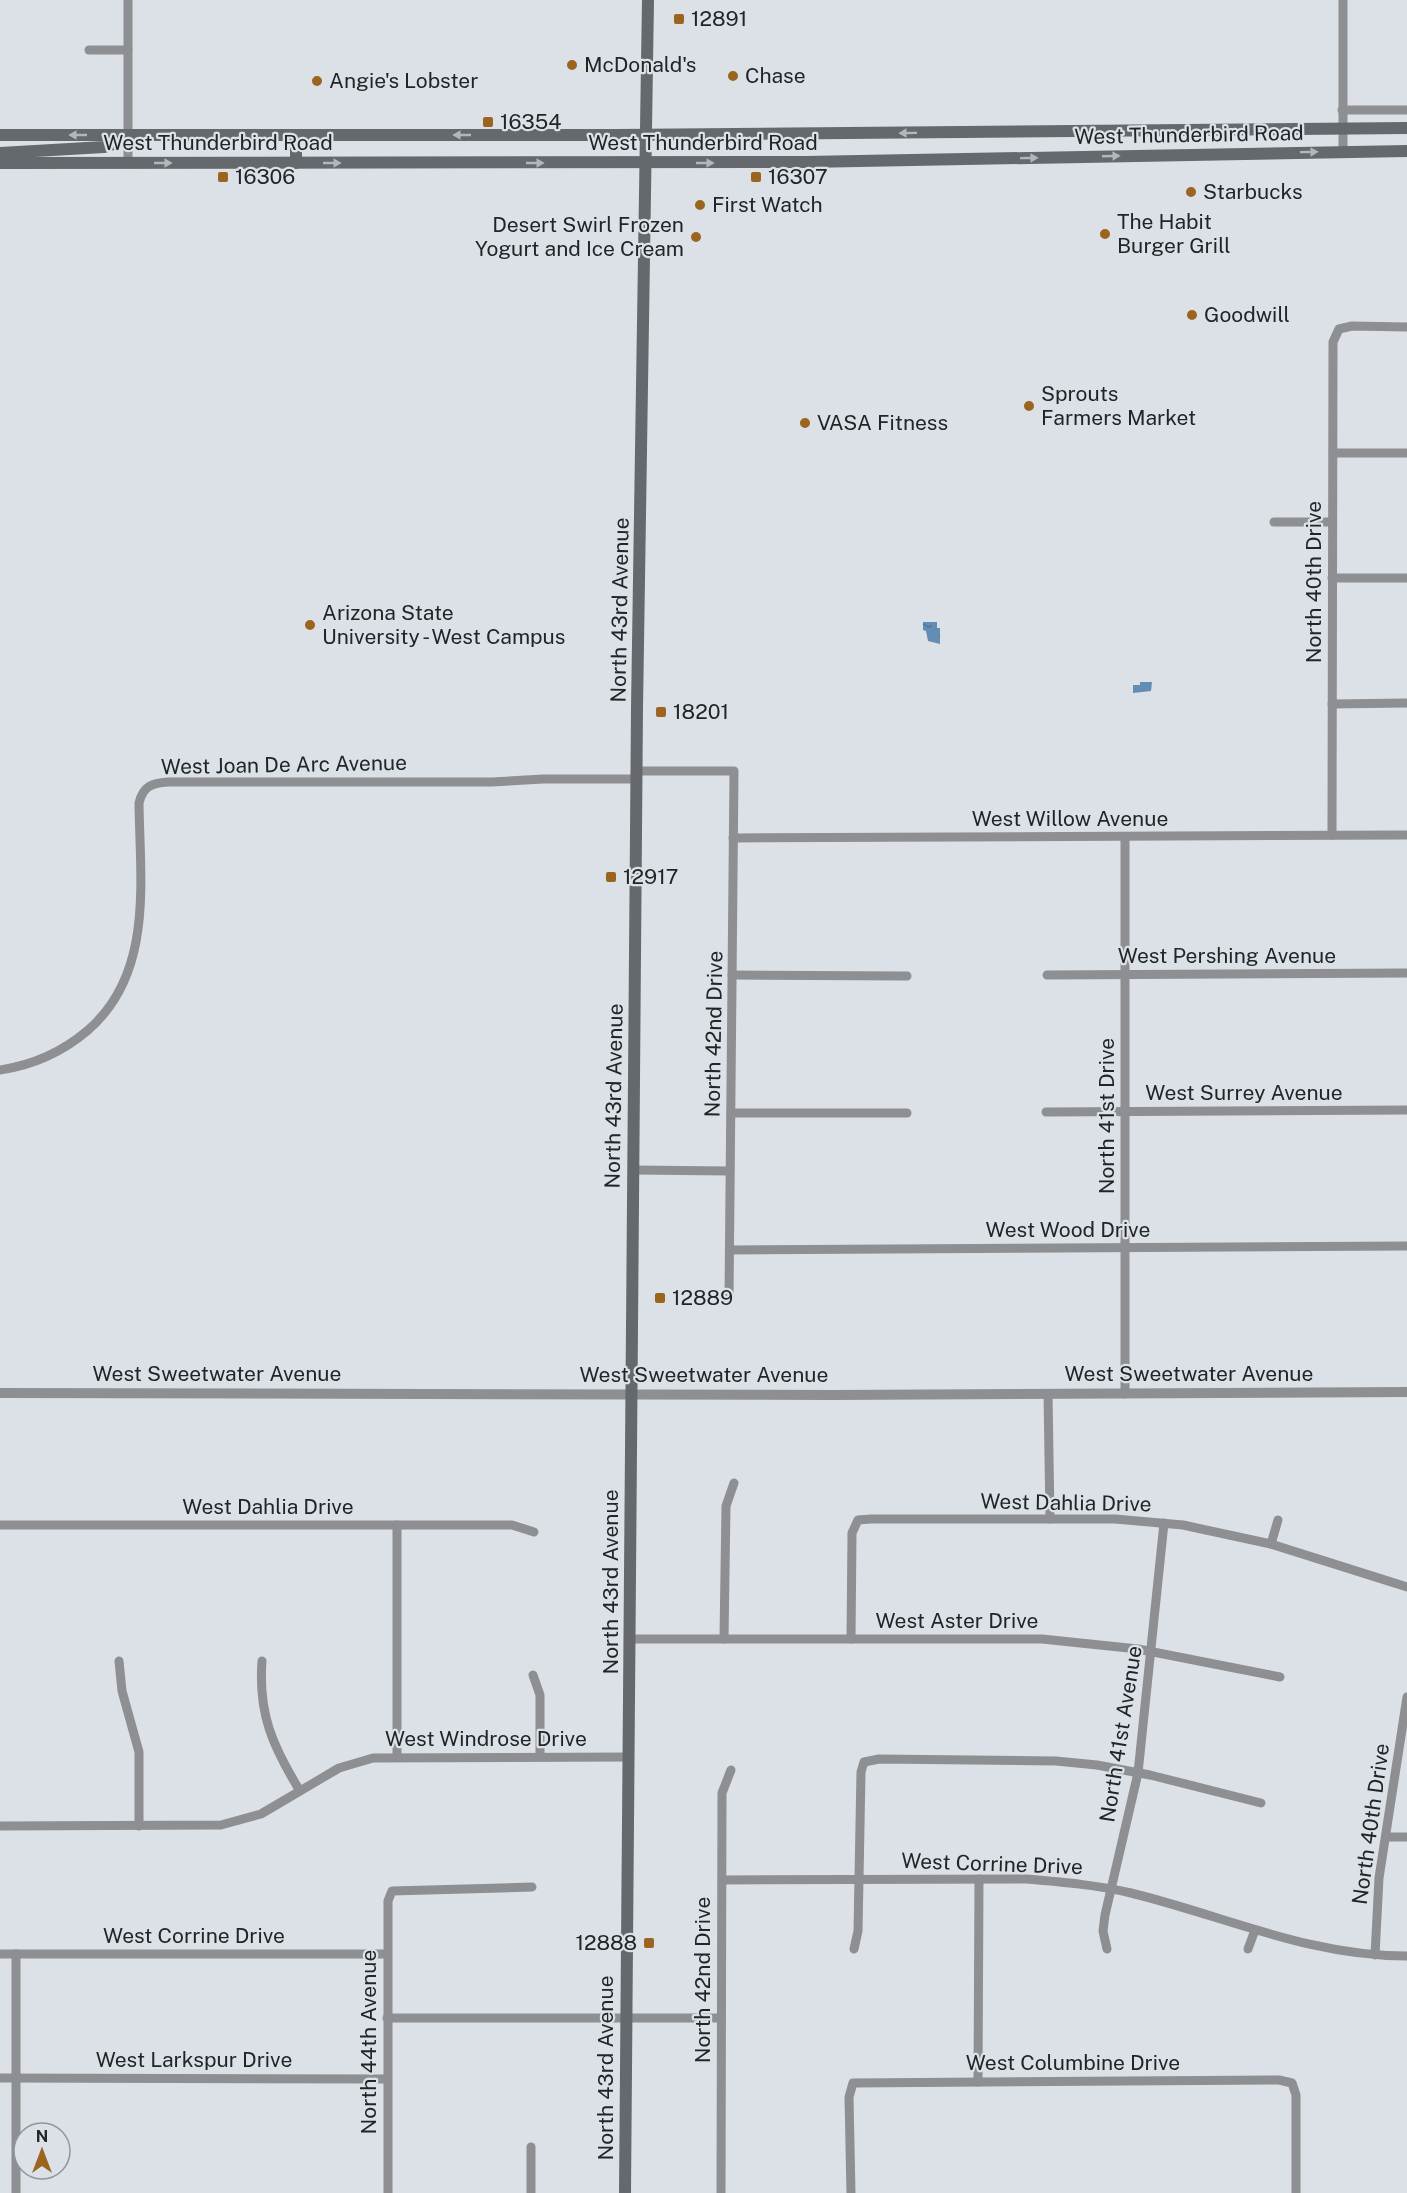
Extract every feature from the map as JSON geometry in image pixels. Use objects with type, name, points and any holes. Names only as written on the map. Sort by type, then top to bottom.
[{"type":"main road","name":"North 43rd Avenue","points":[[625,2193],[637,775],[648,0]]},
{"type":"main road","name":"West Thunderbird Road","points":[[0,135],[647,134],[1407,128]]},
{"type":"main road","points":[[0,153],[104,147],[128,135]]},
{"type":"main road","points":[[296,135],[296,163]]},
{"type":"main road","name":"West Thunderbird Road","points":[[0,163],[646,163],[1407,151]]},
{"type":"street","points":[[128,0],[128,163]]},
{"type":"street","points":[[1342,0],[1343,152]]},
{"type":"street","points":[[89,51],[128,50]]},
{"type":"street","points":[[1342,110],[1407,110]]},
{"type":"street","name":"North 40th Drive","points":[[1332,835],[1333,342],[1339,329],[1352,326],[1407,327]]},
{"type":"street","points":[[1333,453],[1407,453]]},
{"type":"street","points":[[1274,522],[1332,522]]},
{"type":"street","points":[[1332,578],[1407,578]]},
{"type":"street","points":[[1332,704],[1407,704]]},
{"type":"street","name":"West Joan De Arc Avenue","points":[[0,1070],[36,1062],[65,1048],[93,1026],[116,1000],[125,983],[136,948],[140,918],[139,803],[141,795],[148,786],[168,782],[480,782],[734,771]]},
{"type":"street","name":"North 42nd Drive","points":[[729,1298],[734,771]]},
{"type":"street","name":"West Willow Avenue","points":[[733,838],[1407,834]]},
{"type":"street","name":"North 41st Drive","points":[[1125,837],[1125,1394]]},
{"type":"street","name":"West Pershing Avenue","points":[[1047,975],[1407,973]]},
{"type":"street","points":[[732,975],[907,976]]},
{"type":"street","name":"West Surrey Avenue","points":[[1046,1112],[1407,1110]]},
{"type":"street","points":[[731,1113],[907,1113]]},
{"type":"street","points":[[633,1170],[730,1171]]},
{"type":"street","name":"West Wood Drive","points":[[730,1250],[1407,1246]]},
{"type":"street","name":"West Sweetwater Avenue","points":[[0,1393],[631,1395],[1407,1392]]},
{"type":"street","points":[[1048,1394],[1050,1519]]},
{"type":"street","points":[[724,1640],[726,1506],[734,1483]]},
{"type":"street","name":"West Dahlia Drive","points":[[852,1639],[852,1533],[858,1520],[1115,1519],[1164,1523],[1271,1544],[1407,1587]]},
{"type":"street","points":[[1271,1544],[1278,1520]]},
{"type":"street","name":"North 41st Avenue","points":[[1107,1949],[1103,1931],[1138,1773],[1164,1523]]},
{"type":"street","name":"West Dahlia Drive","points":[[0,1525],[512,1525],[534,1532]]},
{"type":"street","points":[[397,1525],[397,1756]]},
{"type":"street","name":"West Aster Drive","points":[[630,1640],[1042,1639],[1152,1652],[1280,1677]]},
{"type":"street","points":[[119,1661],[122,1691],[139,1752],[139,1826]]},
{"type":"street","points":[[262,1662],[262,1705],[270,1736],[300,1791]]},
{"type":"street","points":[[533,1675],[540,1695],[540,1756]]},
{"type":"street","name":"North 40th Drive","points":[[1375,1955],[1379,1878],[1406,1718],[1407,1697]]},
{"type":"street","name":"West Windrose Drive","points":[[0,1826],[220,1825],[261,1814],[339,1768],[374,1758],[397,1756],[629,1756]]},
{"type":"street","points":[[854,1949],[858,1931],[861,1772],[864,1762],[879,1759],[1056,1761],[1138,1773],[1261,1803]]},
{"type":"street","name":"North 42nd Drive","points":[[721,2193],[722,1793],[732,1770]]},
{"type":"street","points":[[1386,1837],[1407,1837]]},
{"type":"street","points":[[978,2082],[979,1879]]},
{"type":"street","name":"West Corrine Drive","points":[[722,1880],[1027,1879],[1112,1889],[1309,1946],[1375,1955],[1407,1956]]},
{"type":"street","name":"North 44th Avenue","points":[[388,2193],[387,1954],[388,1901],[392,1891],[531,1887]]},
{"type":"street","points":[[1248,1949],[1255,1930]]},
{"type":"street","name":"West Corrine Drive","points":[[0,1954],[387,1954]]},
{"type":"street","points":[[16,1954],[16,2193]]},
{"type":"street","points":[[387,2018],[720,2018]]},
{"type":"street","name":"West Larkspur Drive","points":[[0,2078],[387,2079]]},
{"type":"street","name":"West Columbine Drive","points":[[850,2193],[849,2097],[853,2083],[1279,2080],[1292,2083],[1296,2095],[1296,2193]]},
{"type":"street","points":[[531,2146],[531,2193]]},
{"type":"water","points":[[923,622],[937,622],[937,628],[940,628],[940,644],[928,641],[926,631],[923,630]]},
{"type":"water","points":[[1140,682],[1152,682],[1151,691],[1133,693],[1133,685],[1140,685]]},
{"type":"place","name":"12891","points":[[679,19]]},
{"type":"place","name":"McDonald's","points":[[572,65]]},
{"type":"place","name":"Chase","points":[[733,76]]},
{"type":"place","name":"Angie's Lobster","points":[[317,81]]},
{"type":"place","name":"16354","points":[[488,122]]},
{"type":"place","name":"16306","points":[[223,177]]},
{"type":"place","name":"16307","points":[[756,177]]},
{"type":"place","name":"Starbucks","points":[[1191,192]]},
{"type":"place","name":"First Watch","points":[[700,205]]},
{"type":"place","name":"The Habit Burger Grill","points":[[1105,234]]},
{"type":"place","name":"Desert Swirl Frozen Yogurt and Ice Cream","points":[[696,237]]},
{"type":"place","name":"Goodwill","points":[[1192,315]]},
{"type":"place","name":"Sprouts Farmers Market","points":[[1029,406]]},
{"type":"place","name":"VASA Fitness","points":[[805,423]]},
{"type":"place","name":"Arizona State University - West Campus","points":[[310,625]]},
{"type":"place","name":"18201","points":[[661,712]]},
{"type":"place","name":"12917","points":[[611,877]]},
{"type":"place","name":"12889","points":[[660,1298]]},
{"type":"place","name":"12888","points":[[649,1943]]}]
